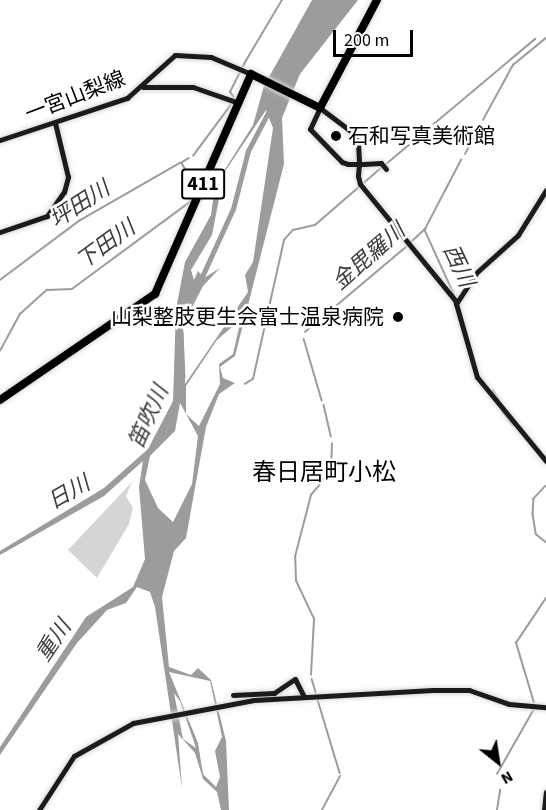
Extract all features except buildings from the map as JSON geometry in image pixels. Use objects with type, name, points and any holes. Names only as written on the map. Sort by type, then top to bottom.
[{"type":"highway","points":[[251,74],[318,107],[377,0]]},
{"type":"highway","name":"411","points":[[0,400],[155,294],[235,102],[251,74]]},
{"type":"main road","name":"一宮山梨線","points":[[0,140],[127,98],[143,87],[158,66],[175,55],[211,57],[251,74]]},
{"type":"main road","points":[[143,87],[194,87],[235,102]]},
{"type":"main road","points":[[385,167],[358,164],[342,162],[310,129],[318,107],[352,132],[358,164],[361,185],[457,302],[477,377],[546,461]]},
{"type":"main road","points":[[0,232],[47,216],[64,192],[68,177],[55,123]]},
{"type":"main road","points":[[457,302],[476,273],[518,235],[546,190]]},
{"type":"main road","points":[[232,695],[274,693],[295,679],[304,697]]},
{"type":"main road","points":[[39,810],[58,775],[87,745],[115,728],[162,717],[224,705],[304,697],[459,689],[509,704],[546,707]]},
{"type":"main road","points":[[544,810],[546,792]]},
{"type":"shaded area","points":[[312,0],[358,0],[300,74],[282,118],[284,164],[235,356],[220,367],[223,378],[235,383],[219,394],[206,427],[186,538],[174,551],[162,597],[169,667],[191,675],[198,668],[211,680],[226,741],[229,810],[221,810],[217,792],[203,779],[195,753],[178,734],[182,788],[155,607],[150,592],[137,587],[126,603],[107,610],[77,643],[0,755],[0,747],[86,617],[133,587],[145,559],[139,487],[143,461],[104,496],[0,555],[0,551],[104,488],[148,449],[173,401],[176,309],[185,262],[211,215],[215,185],[253,125],[264,86]],"holes":[[[266,110],[273,128],[253,262],[245,275],[248,292],[185,384],[183,325],[203,286],[220,268],[204,278],[198,271],[194,280],[191,270],[212,235],[224,173]],[[241,319],[233,354],[219,364],[220,384],[199,426],[186,414],[186,386],[217,340]],[[180,403],[198,436],[192,484],[173,522],[158,508],[145,480],[150,456],[175,431]],[[169,672],[210,681],[222,737],[215,751],[220,777],[216,787],[203,774],[198,743]],[[174,693],[180,701],[196,748],[183,739]]]},
{"type":"shaded area","points":[[132,482],[126,496],[133,508],[129,524],[97,578],[68,550]]},
{"type":"waterway","name":"下田川","points":[[234,98],[230,92],[282,0]]},
{"type":"waterway","name":"西川","points":[[483,120],[513,65],[546,38]]},
{"type":"waterway","points":[[385,165],[535,39]]},
{"type":"waterway","name":"下田川","points":[[193,156],[233,102]]},
{"type":"waterway","name":"笛吹川","points":[[200,281],[233,209],[248,151],[270,109]]},
{"type":"waterway","name":"西川","points":[[465,154],[481,124]]},
{"type":"waterway","name":"下田川","points":[[0,351],[20,314],[47,290],[72,289],[190,202],[199,178],[193,182],[181,163],[189,158]]},
{"type":"waterway","name":"西川","points":[[410,243],[425,229],[461,160]]},
{"type":"waterway","name":"坪田川","points":[[0,280],[79,221],[180,163]]},
{"type":"waterway","points":[[245,384],[253,379],[284,240],[293,230],[315,225],[381,168]]},
{"type":"waterway","name":"西川","points":[[425,230],[455,296]]},
{"type":"waterway","name":"金毘羅川","points":[[305,332],[407,246]]},
{"type":"waterway","name":"笛吹川","points":[[181,332],[183,377]]},
{"type":"waterway","name":"金毘羅川","points":[[304,339],[322,400]]},
{"type":"waterway","name":"西川","points":[[493,390],[501,403]]},
{"type":"waterway","name":"金毘羅川","points":[[324,405],[331,436]]},
{"type":"waterway","name":"西川","points":[[502,411],[513,425]]},
{"type":"waterway","name":"金毘羅川","points":[[311,675],[314,619],[296,581],[295,557],[311,495],[331,471],[332,444]]},
{"type":"waterway","name":"西川","points":[[546,486],[534,499],[533,514],[536,534],[546,542]]},
{"type":"waterway","name":"西川","points":[[534,703],[516,643],[546,598]]},
{"type":"waterway","name":"金毘羅川","points":[[312,679],[316,692]]},
{"type":"waterway","name":"金毘羅川","points":[[318,700],[340,773]]},
{"type":"waterway","name":"西川","points":[[497,774],[533,711]]},
{"type":"waterway","name":"金毘羅川","points":[[322,810],[340,776]]},
{"type":"waterway","name":"西川","points":[[497,810],[500,790]]},
{"type":"place","name":"石和写真美術館","points":[[336,136]]},
{"type":"place","name":"山梨整肢更生会富士温泉病院","points":[[398,317]]},
{"type":"district","name":"春日居町小松","points":[[324,473]]},
{"type":"water label","name":"日川","points":[[69,493]]},
{"type":"water label","name":"重川","points":[[54,641]]}]
